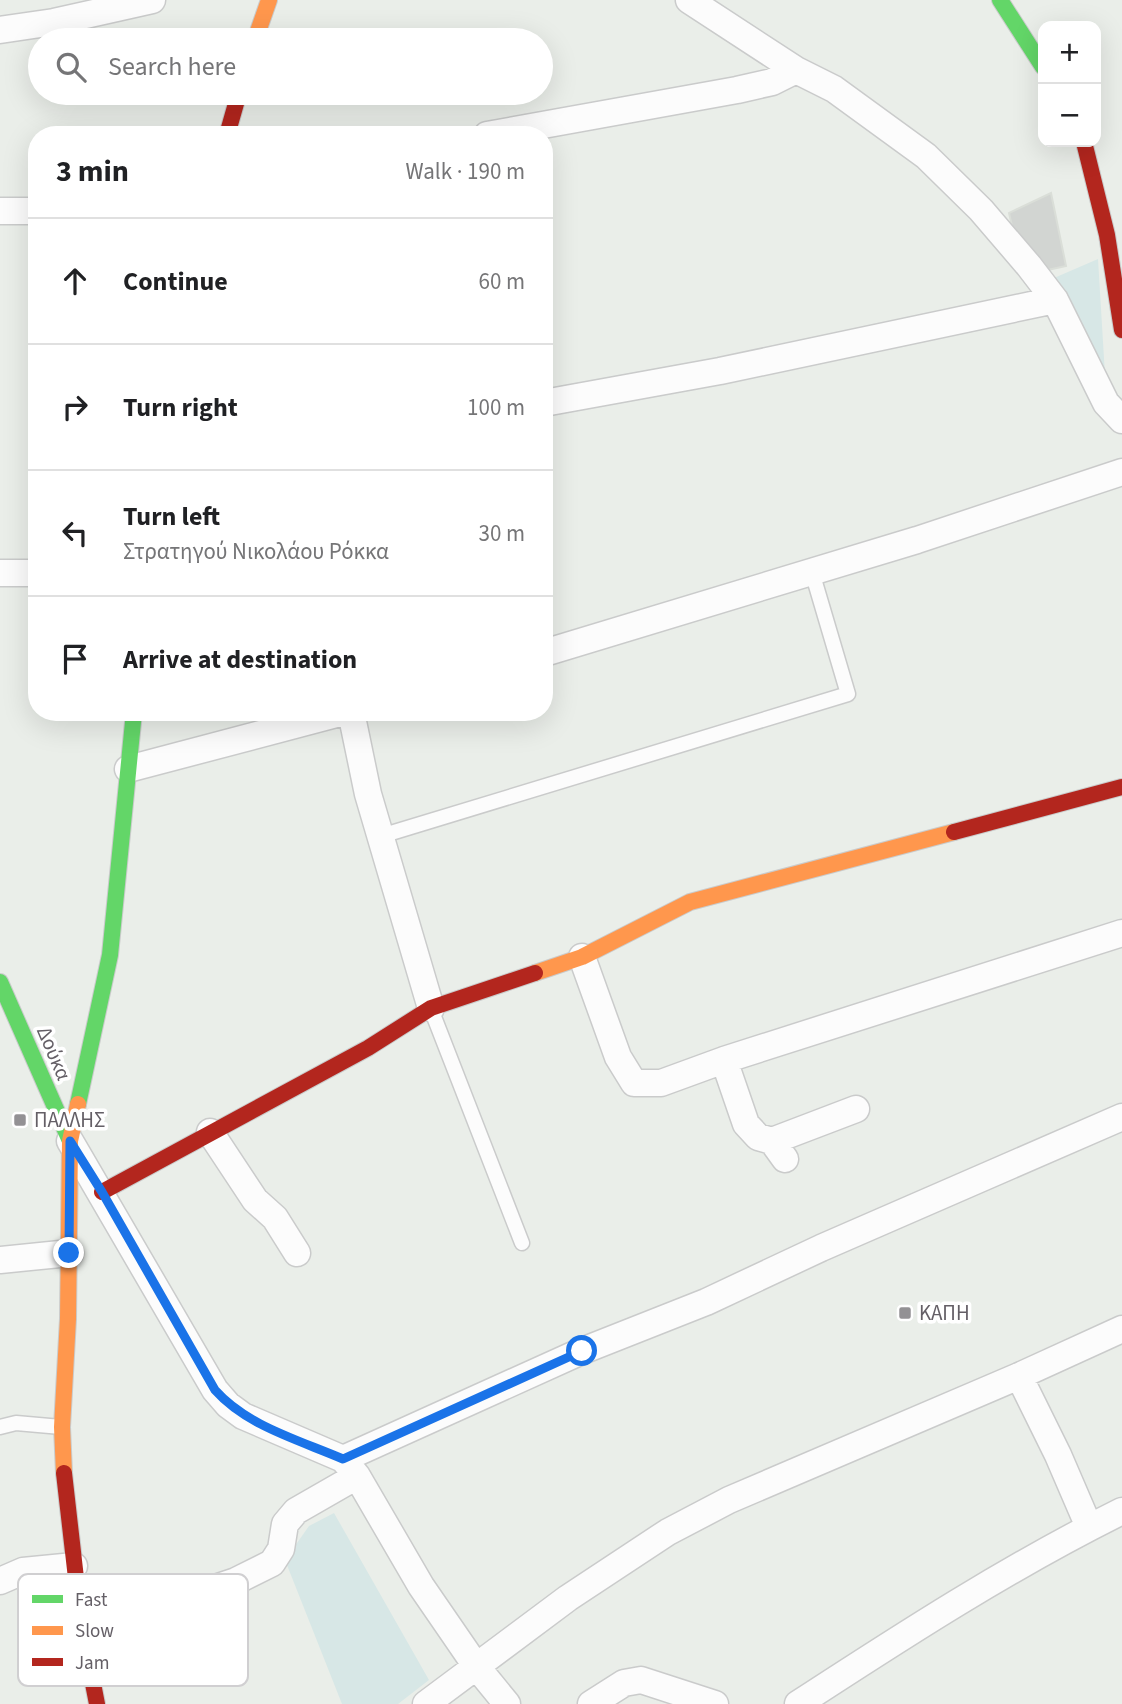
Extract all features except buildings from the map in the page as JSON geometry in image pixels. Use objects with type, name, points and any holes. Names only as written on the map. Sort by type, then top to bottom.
[{"type":"street","points":[[259,28],[269,0]]},
{"type":"street","points":[[689,0],[796,70],[834,89],[926,156],[981,210],[1055,300],[1106,403],[1122,420]]},
{"type":"street","points":[[1000,0],[1038,59]]},
{"type":"street","points":[[0,30],[60,10],[142,1]]},
{"type":"street","points":[[537,126],[737,90],[772,82],[796,70]]},
{"type":"street","points":[[230,126],[236,105]]},
{"type":"street","points":[[1086,147],[1097,185],[1119,285],[1122,330]]},
{"type":"street","points":[[0,211],[28,211]]},
{"type":"street","points":[[553,401],[720,371],[1055,300]]},
{"type":"street","points":[[553,650],[917,540],[1122,472]]},
{"type":"street","points":[[0,573],[28,573]]},
{"type":"street","points":[[75,1574],[67,1511],[62,1427],[69,1253],[70,1141],[110,955],[133,721]]},
{"type":"street","points":[[128,769],[310,721]]},
{"type":"street","points":[[353,721],[369,794],[431,1008]]},
{"type":"street","points":[[102,1192],[368,1048],[431,1008],[582,957],[690,902],[1122,787]]},
{"type":"street","points":[[582,957],[618,1057],[634,1083],[661,1083],[724,1060],[1122,933]]},
{"type":"street","name":"Δούκα","points":[[0,982],[70,1141]]},
{"type":"street","points":[[724,1060],[746,1125],[778,1150],[856,1109]]},
{"type":"street","points":[[248,1575],[272,1563],[281,1549],[285,1524],[296,1511],[350,1468],[582,1351],[706,1302],[833,1242],[1122,1117]]},
{"type":"street","points":[[210,1132],[255,1200],[275,1217],[297,1253]]},
{"type":"street","points":[[70,1141],[215,1390],[228,1405],[243,1416],[350,1468],[421,1586],[476,1666],[508,1704]]},
{"type":"street","points":[[0,1260],[69,1253]]},
{"type":"street","points":[[426,1704],[568,1598],[668,1532],[729,1500],[1122,1329]]},
{"type":"street","points":[[1019,1376],[1058,1455],[1089,1527]]},
{"type":"street","points":[[798,1704],[942,1610],[1122,1511]]},
{"type":"street","points":[[0,1581],[23,1571],[74,1566]]},
{"type":"street","points":[[591,1704],[624,1683],[641,1681],[715,1704]]},
{"type":"street","points":[[93,1686],[97,1704]]},
{"type":"lane","points":[[381,836],[848,694],[812,572]]},
{"type":"lane","points":[[431,1008],[522,1243]]},
{"type":"lane","points":[[0,1427],[16,1423],[62,1427]]},
{"type":"shaded area","points":[[1098,259],[1105,375],[1054,278]]},
{"type":"shaded area","points":[[334,1513],[429,1680],[398,1704],[342,1704],[285,1560],[309,1526]]},
{"type":"traffic: fast","points":[[1000,0],[1038,59]]},
{"type":"traffic: fast","points":[[78,1104],[110,955],[133,721]]},
{"type":"traffic: fast","points":[[0,982],[70,1141]]},
{"type":"traffic: slow","points":[[259,28],[269,0]]},
{"type":"traffic: slow","points":[[535,973],[582,957],[690,902],[954,832]]},
{"type":"traffic: slow","points":[[64,1473],[62,1427],[68,1319],[70,1141],[78,1104]]},
{"type":"traffic: jam","points":[[230,126],[236,105]]},
{"type":"traffic: jam","points":[[1085,147],[1107,235],[1122,330]]},
{"type":"traffic: jam","points":[[954,832],[1122,787]]},
{"type":"traffic: jam","points":[[102,1192],[368,1048],[431,1008],[535,973]]},
{"type":"traffic: jam","points":[[64,1473],[76,1574]]},
{"type":"traffic: jam","points":[[93,1686],[97,1704]]},
{"type":"place","name":"ΠΑΛΛΗΣ","points":[[20,1120]]},
{"type":"place","name":"ΚΑΠΗ","points":[[905,1313]]},
{"type":"route","points":[[69,1253],[70,1141],[182,1329],[215,1390],[228,1405],[243,1416],[343,1459],[582,1351]]}]
